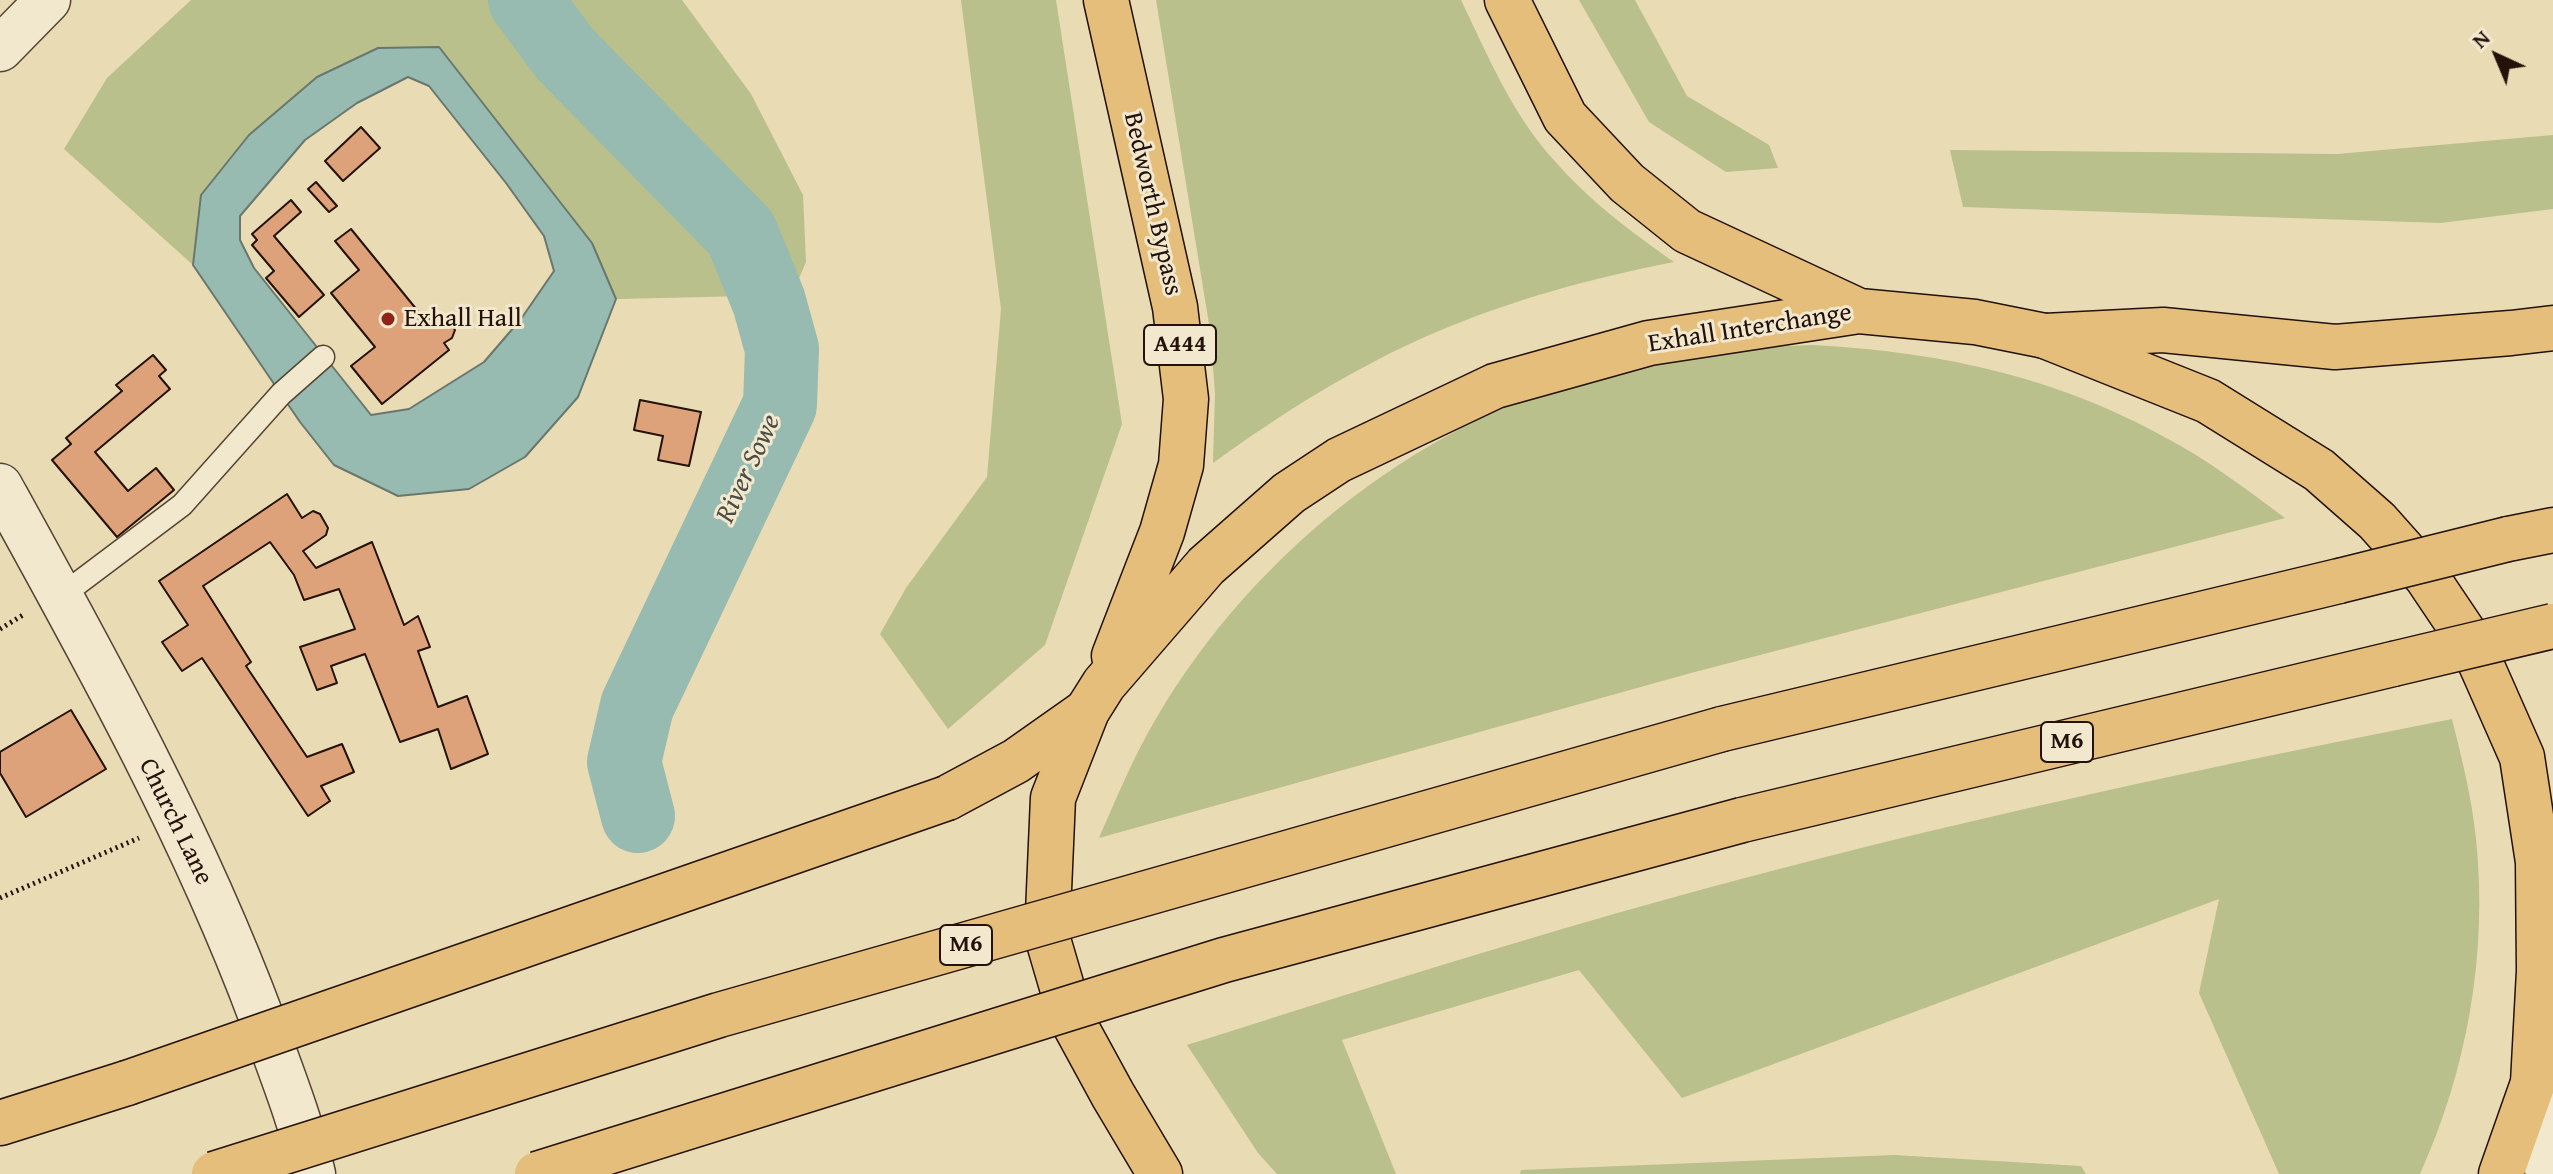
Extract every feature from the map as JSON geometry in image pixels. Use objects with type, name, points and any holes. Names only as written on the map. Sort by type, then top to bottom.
[{"type":"highway","name":"Bedworth Bypass","points":[[1095,698],[1162,532],[1181,465],[1186,399],[1175,307],[1106,0]]},
{"type":"highway","points":[[1507,0],[1565,117],[1627,183],[1687,231],[1859,311]]},
{"type":"highway","name":"Exhall Interchange","points":[[1160,1174],[1071,1018],[1047,936],[1053,798],[1095,698],[1206,566],[1289,493],[1339,460],[1495,386],[1649,343],[1859,311],[1975,322],[2045,336],[2208,401],[2319,470],[2377,521],[2426,576],[2473,646],[2522,757],[2538,862],[2539,971],[2532,1089],[2501,1174]]},
{"type":"highway","points":[[2045,336],[2163,330],[2335,347],[2553,328]]},
{"type":"highway","name":"M6","points":[[214,1174],[719,1015],[1722,729],[2553,530]]},
{"type":"highway","name":"M6","points":[[537,1174],[1224,960],[1742,820],[2553,626]]},
{"type":"highway","points":[[0,1123],[127,1083],[947,798],[1016,761],[1095,698]]},
{"type":"highway","points":[[2532,1089],[2553,1038]]},
{"type":"street","points":[[0,49],[48,0]]},
{"type":"street","name":"Church Lane","points":[[0,486],[46,602],[177,822],[236,950],[278,1063],[313,1174]]},
{"type":"street","points":[[2532,1089],[2548,1174]]},
{"type":"lane","points":[[46,602],[182,505],[281,394],[323,357]]},
{"type":"path","points":[[0,629],[46,602]]},
{"type":"path","points":[[0,898],[177,822]]},
{"type":"green space","points":[[191,0],[682,0],[751,94],[803,195],[806,262],[792,295],[616,299],[592,243],[439,47],[317,77],[250,135],[201,195],[193,265],[64,149],[107,78]]},
{"type":"green space","points":[[961,0],[1056,0],[1122,424],[1045,645],[948,729],[880,634],[906,588],[987,477],[1001,309]]},
{"type":"green space","points":[[1156,0],[1461,0],[1501,83],[1538,141],[1566,174],[1595,201],[1674,262],[1552,291],[1434,333],[1320,392],[1213,463],[1215,393],[1210,330]]},
{"type":"green space","points":[[1579,0],[1635,0],[1687,96],[1769,145],[1778,168],[1726,172],[1649,122]]},
{"type":"green space","points":[[2553,135],[2553,209],[2441,223],[1963,207],[1950,150],[2337,154]]},
{"type":"green space","points":[[1812,345],[1909,354],[1956,362],[2002,372],[2091,402],[2179,445],[2220,470],[2285,518],[1691,673],[1099,838],[1149,731],[1198,655],[1244,598],[1297,545],[1354,497],[1415,455],[1480,419],[1549,390],[1620,368],[1667,358],[1740,349]]},
{"type":"green space","points":[[2452,719],[2476,839],[2479,925],[2476,968],[2462,1053],[2420,1174],[2279,1174],[2199,993],[2219,899],[1682,1098],[1579,970],[1342,1040],[1396,1174],[1277,1174],[1258,1153],[1187,1045],[1560,930],[1822,858],[2136,784]]},
{"type":"green space","points":[[1894,1155],[2081,1166],[2086,1174],[1520,1174],[1521,1170]]},
{"type":"water","points":[[439,47],[592,243],[616,299],[578,397],[525,457],[469,489],[398,496],[334,465],[300,422],[193,265],[201,195],[249,135],[317,77],[378,48]],"holes":[[[408,77],[429,86],[544,236],[554,271],[521,319],[484,362],[409,409],[371,415],[254,268],[240,240],[240,216],[305,140],[357,103]]]},
{"type":"building","points":[[361,127],[380,148],[343,181],[325,161]]},
{"type":"building","points":[[316,182],[337,206],[329,212],[308,189]]},
{"type":"building","points":[[291,200],[301,212],[274,236],[324,295],[299,317],[266,278],[274,271],[252,245],[257,240],[252,234]]},
{"type":"building","name":"Exhall Hall","points":[[351,229],[426,321],[434,315],[444,316],[455,330],[452,338],[444,343],[449,350],[382,404],[351,366],[375,347],[331,293],[359,270],[335,241]]},
{"type":"building","points":[[153,355],[166,370],[159,376],[170,389],[95,452],[128,491],[156,468],[174,490],[117,537],[52,460],[71,444],[66,438],[122,391],[116,385]]},
{"type":"building","points":[[640,400],[701,412],[689,466],[658,460],[663,436],[634,430]]},
{"type":"building","points":[[287,494],[302,518],[313,511],[320,514],[328,528],[326,535],[303,551],[316,568],[372,542],[404,625],[418,616],[430,647],[418,651],[438,707],[467,696],[488,754],[451,769],[438,729],[400,742],[365,654],[331,666],[337,683],[317,690],[300,647],[355,629],[339,589],[304,600],[294,575],[270,542],[203,586],[251,662],[246,666],[307,757],[342,744],[354,772],[321,786],[330,801],[308,816],[202,658],[182,671],[162,642],[188,625],[159,581]]},
{"type":"building","points":[[71,710],[106,769],[26,817],[0,773],[0,752]]},
{"type":"waterway","name":"River Sowe","points":[[525,0],[565,54],[741,233],[769,302],[782,349],[780,405],[637,706],[624,762],[638,816]]},
{"type":"place","name":"Exhall Hall","points":[[388,319]]}]
